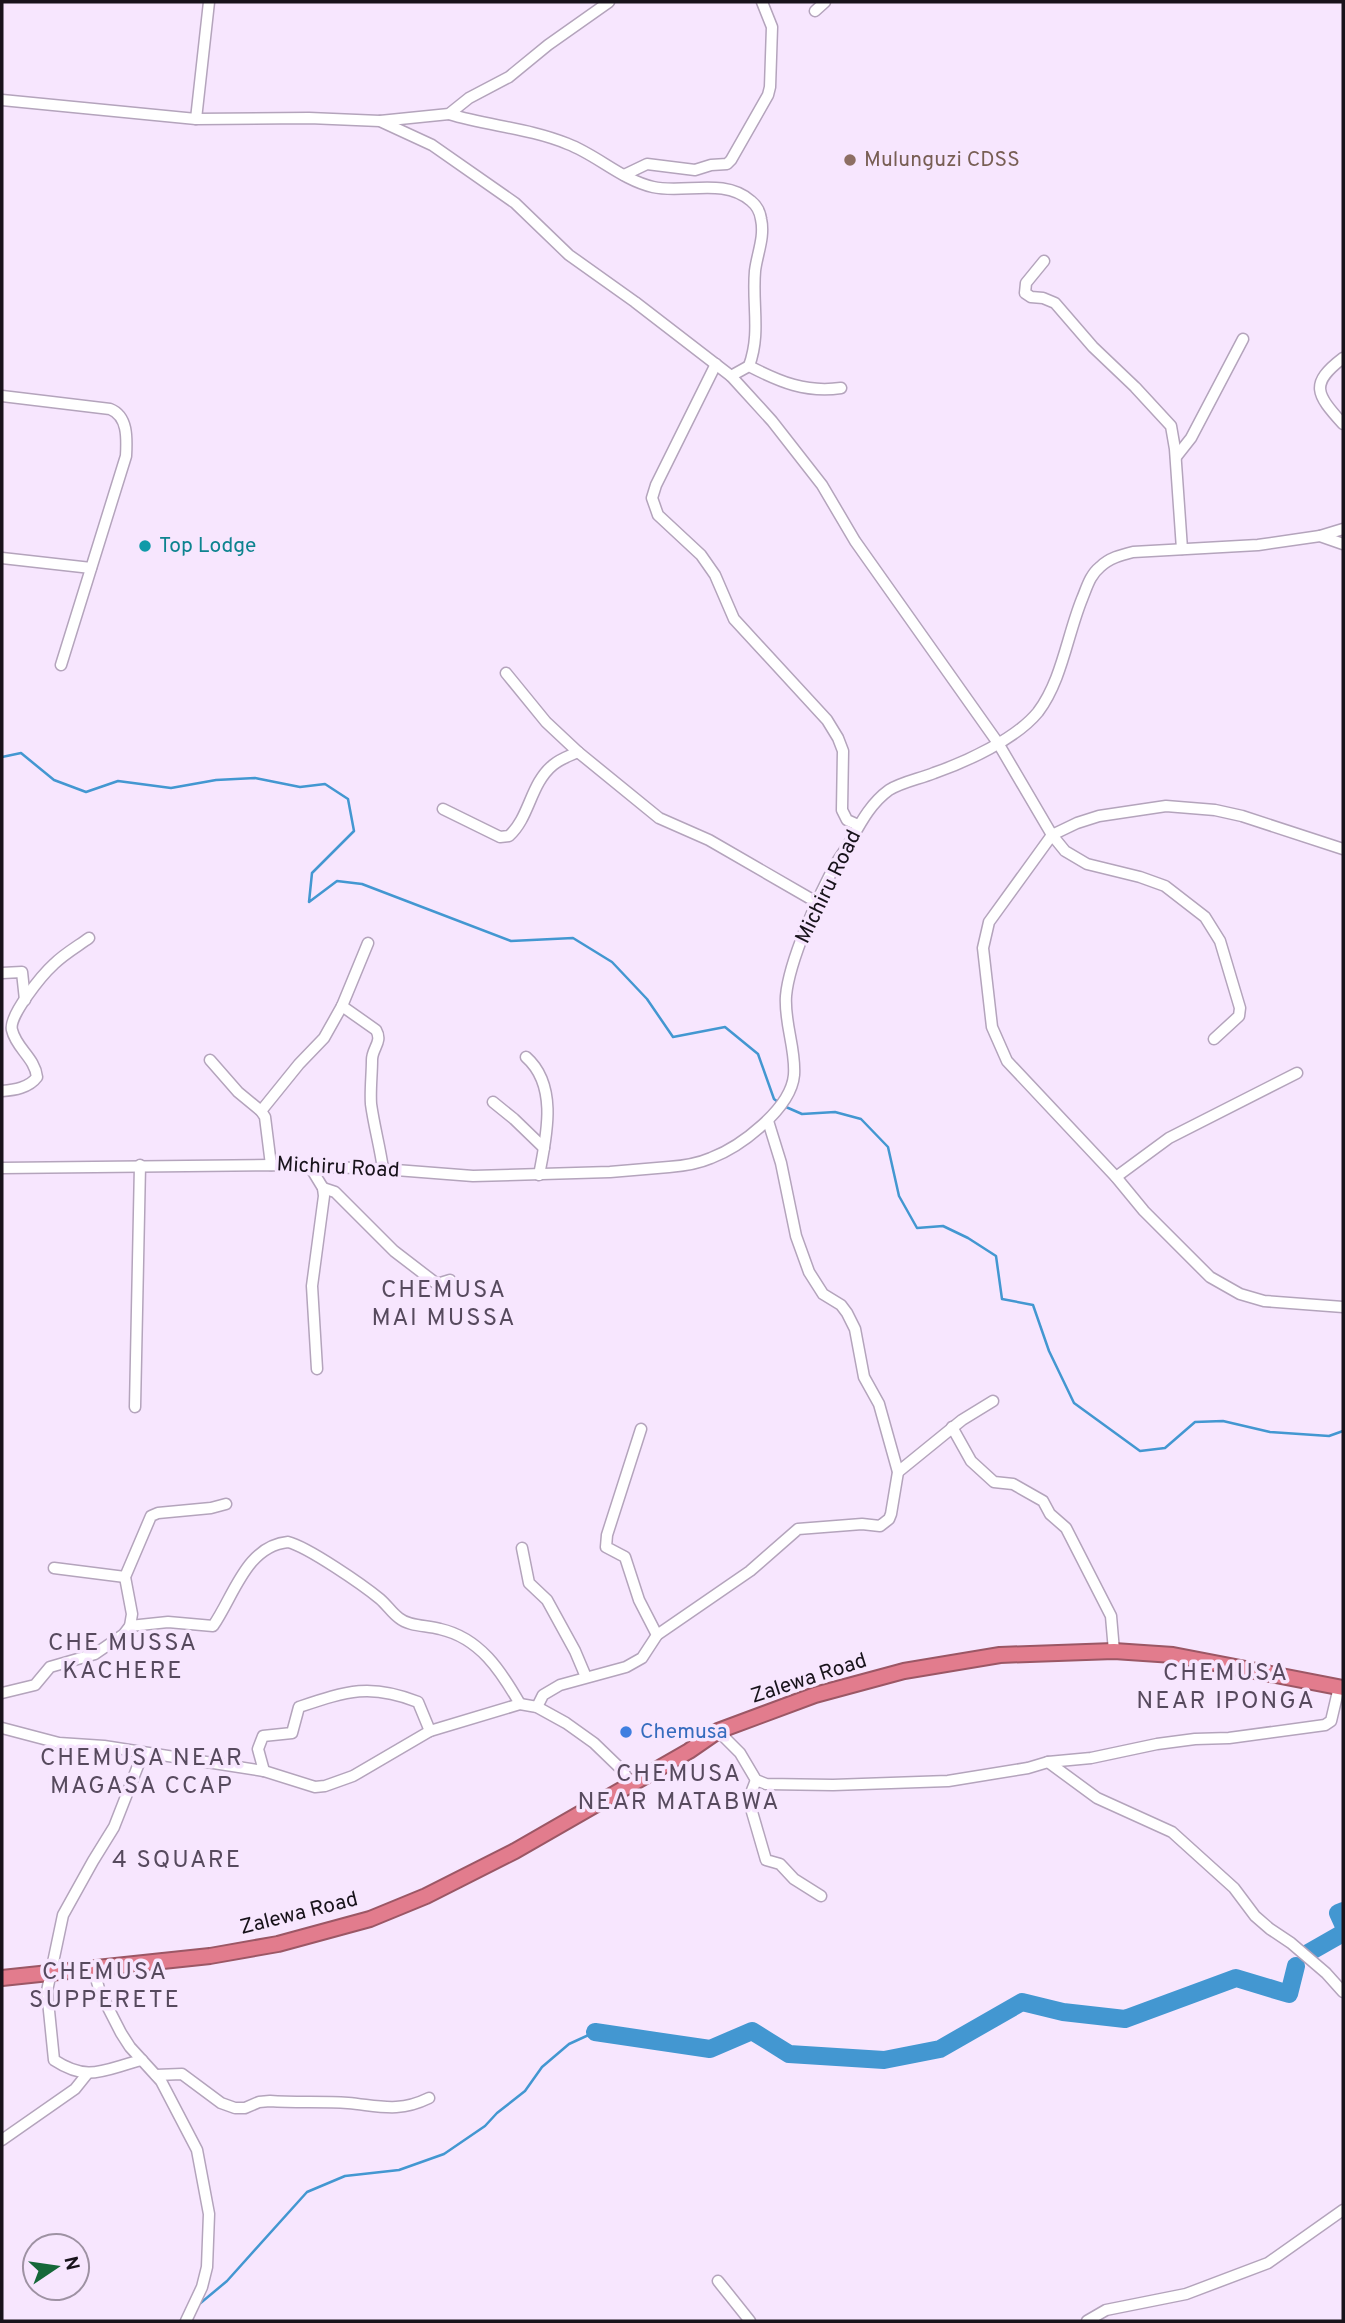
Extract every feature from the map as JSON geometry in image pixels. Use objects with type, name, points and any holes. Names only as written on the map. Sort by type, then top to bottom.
[{"type":"highway","name":"Zalewa Road","points":[[2,1978],[242,1950],[317,1934],[370,1919],[475,1872],[631,1784],[718,1731],[815,1695],[904,1671],[1000,1656],[1114,1651],[1173,1655],[1341,1688]]},
{"type":"street","points":[[196,118],[209,2]]},
{"type":"street","points":[[449,114],[468,98],[509,77],[548,45],[609,2]]},
{"type":"street","points":[[624,175],[647,164],[695,170],[731,160],[770,87],[772,27],[762,2]]},
{"type":"street","points":[[815,11],[825,2]]},
{"type":"street","points":[[2,100],[196,118],[380,121],[449,114],[530,131],[560,141],[652,187],[680,190],[713,187],[731,190],[750,199],[758,209],[762,234],[755,270],[757,335],[749,366],[731,376]]},
{"type":"street","points":[[380,121],[432,145],[515,203],[569,255],[731,376],[772,421],[822,485],[855,541],[998,743],[1052,835],[1065,851],[1073,858],[1165,886],[1205,917],[1220,941],[1240,1008],[1239,1016],[1214,1039]]},
{"type":"street","points":[[1044,261],[1026,283],[1025,293],[1055,303],[1093,347],[1171,426],[1176,457],[1182,549]]},
{"type":"street","points":[[1176,457],[1191,438],[1243,340]]},
{"type":"street","points":[[1343,358],[1323,375],[1319,385],[1322,397],[1343,424]]},
{"type":"street","points":[[716,364],[656,485],[652,503],[658,515],[689,543],[711,568],[734,619],[830,724],[843,751],[844,816],[858,825]]},
{"type":"street","points":[[749,366],[786,384],[804,389],[841,388]]},
{"type":"street","points":[[2,396],[110,409],[122,416],[125,427],[126,456],[61,665]]},
{"type":"street","points":[[1320,536],[1343,529]]},
{"type":"street","name":"Michiru Road","points":[[2,1168],[271,1165],[473,1176],[538,1175],[686,1166],[725,1152],[768,1121],[792,1085],[793,1060],[786,997],[803,936],[837,862],[858,825],[878,799],[891,789],[965,762],[998,743],[1036,714],[1048,697],[1091,577],[1100,567],[1124,554],[1258,545],[1320,536],[1343,544]]},
{"type":"street","points":[[2,558],[91,568]]},
{"type":"street","points":[[506,673],[547,722],[578,752],[659,818],[709,840],[818,903]]},
{"type":"street","points":[[443,809],[500,837],[509,836],[524,819],[532,795],[546,772],[559,760],[578,752]]},
{"type":"street","points":[[1343,849],[1242,816],[1188,807],[1154,807],[1099,816],[1052,835],[989,922],[983,948],[990,1017],[1007,1061],[1116,1177],[1144,1211],[1218,1283],[1240,1294],[1264,1301],[1343,1307]]},
{"type":"street","points":[[2,1091],[16,1090],[32,1083],[37,1077],[34,1065],[16,1042],[11,1029],[12,1019],[53,965],[89,938]]},
{"type":"street","points":[[261,1111],[324,1038],[342,1006],[368,943]]},
{"type":"street","points":[[2,973],[22,972],[25,1000]]},
{"type":"street","points":[[342,1006],[379,1035],[372,1055],[371,1102],[383,1169]]},
{"type":"street","points":[[526,1057],[533,1063],[545,1092],[548,1123],[538,1175]]},
{"type":"street","points":[[210,1060],[238,1092],[261,1111],[267,1124],[271,1165]]},
{"type":"street","points":[[1116,1177],[1169,1138],[1297,1073]]},
{"type":"street","points":[[492,1102],[544,1148]]},
{"type":"street","points":[[537,1707],[543,1695],[560,1685],[636,1662],[647,1652],[657,1635],[750,1571],[798,1529],[862,1524],[880,1526],[891,1514],[898,1472],[879,1404],[864,1377],[851,1320],[841,1305],[818,1289],[809,1272],[796,1236],[781,1163],[768,1121]]},
{"type":"street","points":[[135,1407],[140,1166]]},
{"type":"street","points":[[309,1166],[323,1188],[324,1196],[312,1286],[317,1369]]},
{"type":"street","points":[[323,1188],[335,1192],[394,1251],[424,1276],[438,1284],[450,1280]]},
{"type":"street","points":[[898,1472],[952,1427],[993,1401]]},
{"type":"street","points":[[952,1427],[971,1461],[994,1482],[1013,1484],[1043,1501],[1050,1514],[1066,1528],[1111,1616],[1114,1651]]},
{"type":"street","points":[[641,1429],[607,1535],[606,1547],[625,1557],[639,1601],[657,1635]]},
{"type":"street","points":[[2,1693],[35,1685],[50,1667],[102,1651],[119,1639],[130,1626],[132,1607],[125,1577],[151,1516],[226,1504]]},
{"type":"street","points":[[130,1626],[168,1622],[213,1626],[257,1554],[288,1542],[324,1560],[381,1600],[401,1620],[448,1630],[468,1639],[504,1676],[520,1704]]},
{"type":"street","points":[[522,1548],[529,1583],[547,1600],[586,1677]]},
{"type":"street","points":[[54,1567],[125,1577]]},
{"type":"street","points":[[718,1731],[740,1753],[756,1780],[766,1784],[833,1785],[948,1781],[1185,1740],[1229,1738],[1325,1725],[1331,1721],[1341,1688]]},
{"type":"street","points":[[264,1771],[258,1749],[263,1736],[292,1733],[299,1707],[344,1693],[363,1690],[395,1693],[418,1702],[430,1731]]},
{"type":"street","points":[[2,1728],[59,1742],[104,1745],[264,1771],[315,1787],[330,1785],[353,1776],[430,1731],[520,1704],[537,1707],[594,1743],[622,1770],[631,1784]]},
{"type":"street","points":[[142,2060],[87,2074],[71,2071],[54,2060],[47,1992],[63,1915],[114,1827],[143,1753]]},
{"type":"street","points":[[1048,1762],[1097,1798],[1172,1832],[1234,1888],[1255,1916],[1326,1973],[1343,1992]]},
{"type":"street","points":[[756,1780],[750,1804],[766,1860],[780,1864],[794,1879],[821,1896]]},
{"type":"street","points":[[93,1968],[100,1992],[121,2034],[156,2075],[197,2150],[208,2209],[207,2267],[202,2287],[186,2321]]},
{"type":"street","points":[[2,2140],[75,2089],[87,2074]]},
{"type":"street","points":[[156,2075],[182,2074],[221,2103],[238,2109],[270,2101],[347,2103],[394,2109],[429,2098]]},
{"type":"street","points":[[1087,2321],[1106,2310],[1186,2294],[1268,2263],[1343,2210]]},
{"type":"street","points":[[718,2281],[750,2321]]},
{"type":"waterway","points":[[2,757],[21,753],[54,780],[86,792],[118,781],[171,788],[216,780],[255,778],[300,787],[325,784],[348,799],[354,831],[312,873],[309,902],[337,881],[362,884],[511,941],[573,938],[612,962],[647,999],[673,1037],[725,1027],[758,1054],[774,1099],[778,1102]]},
{"type":"waterway","points":[[786,1107],[802,1114],[835,1112],[861,1119],[888,1147],[899,1196],[917,1228],[943,1226],[996,1256],[1002,1299],[1033,1305],[1049,1351],[1074,1403],[1140,1451],[1165,1448],[1195,1422],[1223,1421],[1270,1432],[1329,1436],[1343,1431]]},
{"type":"waterway","points":[[1343,1911],[1338,1913],[1343,1924]]},
{"type":"waterway","points":[[1308,1953],[1343,1933]]},
{"type":"waterway","points":[[595,2032],[710,2049],[752,2031],[789,2054],[884,2060],[940,2049],[1022,2002],[1063,2012],[1125,2019],[1236,1978],[1289,1994],[1296,1966]]},
{"type":"waterway","points":[[197,2306],[227,2281],[307,2192],[345,2176],[399,2170],[444,2154],[485,2126],[525,2091],[542,2067],[569,2044],[595,2032]]},
{"type":"place","name":"Mulunguzi CDSS","points":[[850,160]]},
{"type":"place","name":"Top Lodge","points":[[145,546]]},
{"type":"place","name":"Chemusa","points":[[626,1732]]},
{"type":"district","name":"CHEMUSA MAI MUSSA","points":[[444,1305]]},
{"type":"district","name":"CHE MUSSA KACHERE","points":[[123,1658]]},
{"type":"district","name":"CHEMUSA NEAR IPONGA","points":[[1226,1688]]},
{"type":"district","name":"CHEMUSA NEAR MAGASA CCAP","points":[[142,1773]]},
{"type":"district","name":"CHEMUSA NEAR MATABWA","points":[[679,1789]]},
{"type":"district","name":"4 SQUARE","points":[[177,1861]]},
{"type":"district","name":"CHEMUSA SUPPERETE","points":[[105,1987]]}]
